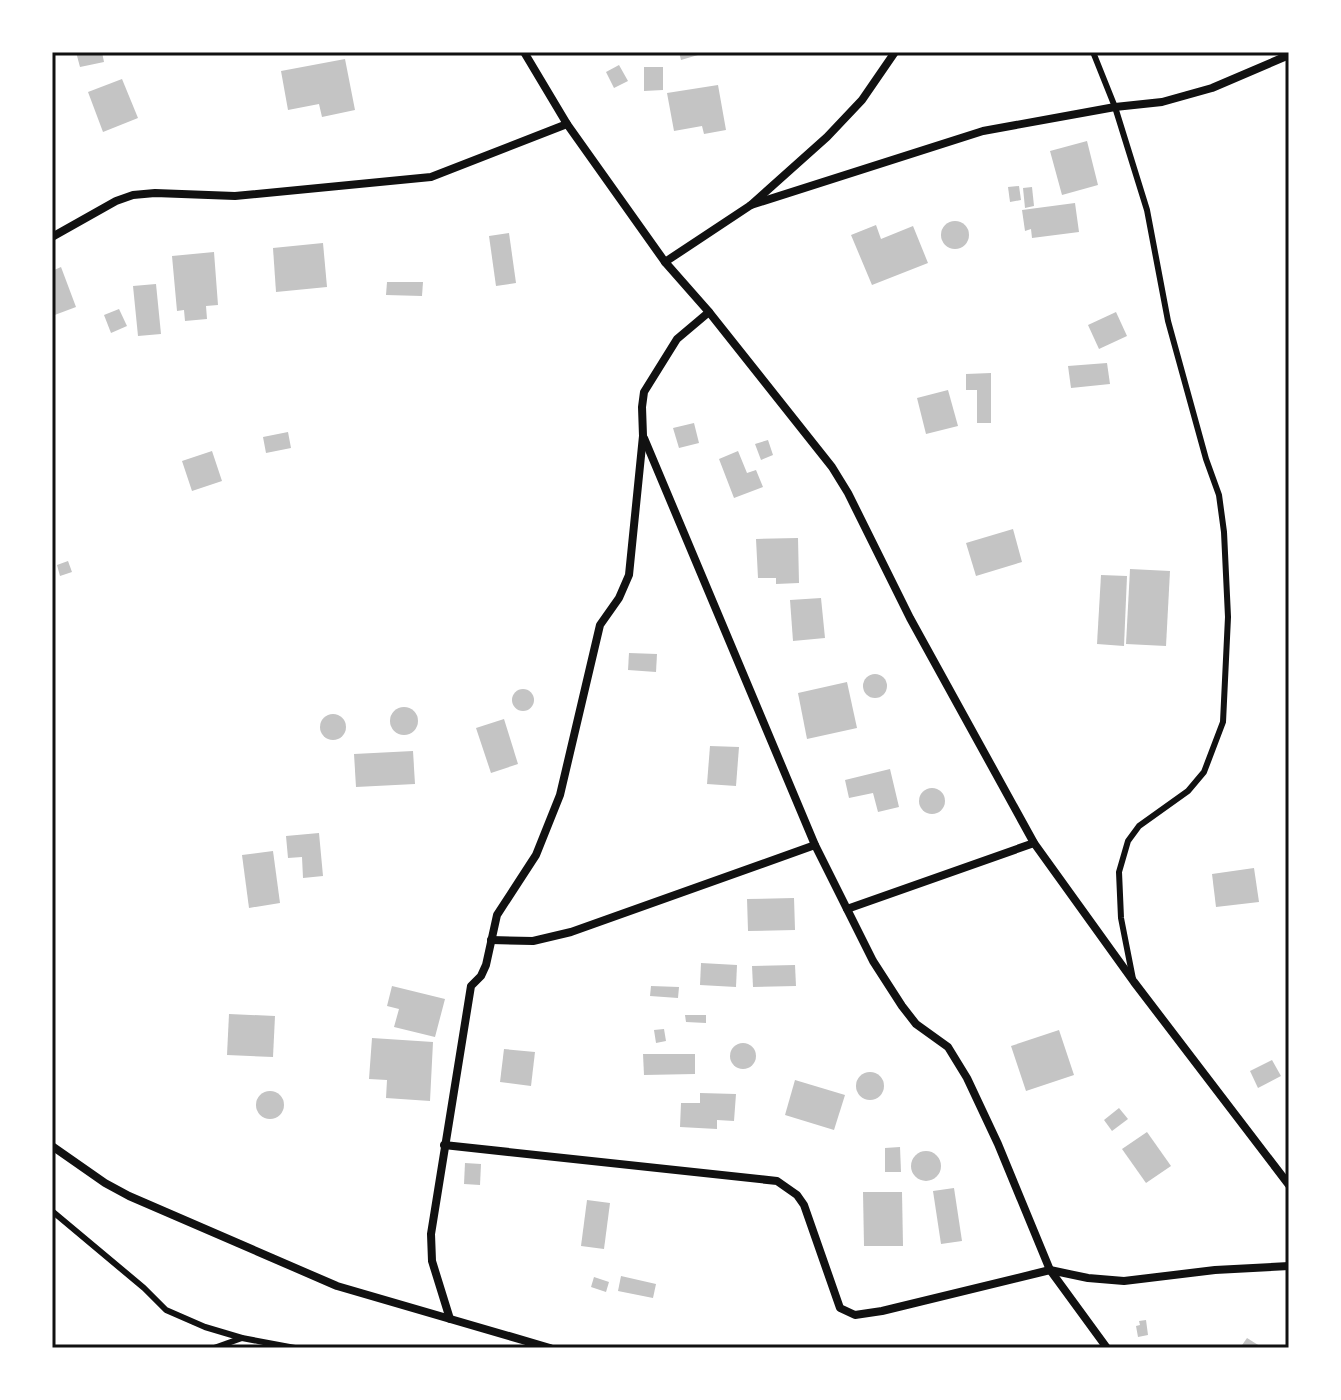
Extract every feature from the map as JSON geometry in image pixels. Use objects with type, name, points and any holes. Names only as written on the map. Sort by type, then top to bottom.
[{"type":"street","points":[[524,52],[567,124],[665,262],[709,312],[832,467],[910,618],[1034,843],[1134,982],[1289,1185]]},
{"type":"street","points":[[665,262],[751,205],[827,137],[862,100],[895,52]]},
{"type":"street","points":[[751,205],[983,131],[1115,107],[1162,102],[1212,88],[1289,55]]},
{"type":"street","points":[[52,237],[116,201],[133,195],[235,196],[431,177],[567,124]]},
{"type":"street","points":[[450,1319],[431,1249],[432,1215],[471,986],[486,965],[497,915],[536,855],[560,795],[600,625],[619,598],[629,575],[643,436],[644,392],[677,339],[709,312]]},
{"type":"street","points":[[643,436],[815,845],[873,961],[916,1024],[948,1047],[967,1078],[1050,1270],[1107,1348]]},
{"type":"street","points":[[847,909],[1034,843]]},
{"type":"street","points":[[491,940],[533,941],[571,932],[815,845]]},
{"type":"street","points":[[444,1145],[777,1181],[797,1195],[804,1205],[840,1308],[855,1315],[1050,1270],[1124,1281],[1215,1270],[1289,1266]]},
{"type":"street","points":[[52,1146],[105,1183],[166,1214],[337,1286],[550,1348]]},
{"type":"lane","points":[[1093,52],[1115,107],[1147,210],[1168,321],[1219,495],[1228,617],[1223,722],[1204,772],[1188,791],[1139,826],[1128,841],[1119,872],[1121,918],[1134,982]]},
{"type":"lane","points":[[52,1211],[166,1310],[205,1327],[242,1338],[295,1348]]},
{"type":"lane","points":[[214,1348],[242,1338]]},
{"type":"building","points":[[76,52],[102,52],[104,62],[80,67]]},
{"type":"building","points":[[679,52],[697,52],[698,55],[681,60]]},
{"type":"building","points":[[345,59],[355,110],[322,117],[319,104],[288,110],[281,71]]},
{"type":"building","points":[[619,65],[628,81],[614,88],[606,72]]},
{"type":"building","points":[[644,67],[663,67],[663,90],[644,91]]},
{"type":"building","points":[[122,79],[138,118],[103,132],[88,92]]},
{"type":"building","points":[[718,85],[726,130],[704,134],[702,126],[674,131],[667,93]]},
{"type":"building","points":[[1087,141],[1098,185],[1062,195],[1050,151]]},
{"type":"building","points":[[1019,186],[1021,200],[1010,202],[1008,187]]},
{"type":"building","points":[[1032,187],[1034,206],[1025,208],[1023,188]]},
{"type":"building","points":[[1075,203],[1079,232],[1032,238],[1031,229],[1025,231],[1022,210]]},
{"type":"building","points":[[955,221],[965,225],[969,235],[965,245],[955,249],[945,245],[941,235],[945,225]]},
{"type":"building","points":[[876,225],[881,239],[913,226],[928,263],[872,285],[851,235]]},
{"type":"building","points":[[509,233],[516,283],[496,286],[489,236]]},
{"type":"building","points":[[323,243],[327,287],[276,292],[273,248]]},
{"type":"building","points":[[214,252],[218,305],[206,306],[207,319],[185,321],[184,310],[177,311],[172,256]]},
{"type":"building","points":[[61,267],[76,307],[52,316],[52,271]]},
{"type":"building","points":[[387,282],[423,282],[422,296],[386,295]]},
{"type":"building","points":[[156,284],[161,334],[138,336],[133,286]]},
{"type":"building","points":[[119,309],[127,326],[111,333],[104,315]]},
{"type":"building","points":[[1116,312],[1127,336],[1099,349],[1088,325]]},
{"type":"building","points":[[1107,363],[1110,384],[1071,388],[1068,366]]},
{"type":"building","points":[[991,373],[991,423],[977,423],[977,390],[966,390],[966,374]]},
{"type":"building","points":[[948,390],[958,426],[926,434],[917,398]]},
{"type":"building","points":[[694,423],[699,443],[679,448],[673,428]]},
{"type":"building","points":[[288,432],[291,448],[266,453],[263,437]]},
{"type":"building","points":[[768,440],[773,455],[761,460],[755,444]]},
{"type":"building","points":[[212,451],[222,481],[192,491],[182,461]]},
{"type":"building","points":[[738,451],[747,473],[756,470],[763,487],[734,498],[719,459]]},
{"type":"building","points":[[1013,529],[1022,562],[976,576],[966,543]]},
{"type":"building","points":[[798,538],[799,583],[776,584],[776,578],[758,578],[756,539]]},
{"type":"building","points":[[68,561],[72,572],[60,576],[57,565]]},
{"type":"building","points":[[1130,569],[1170,571],[1166,646],[1126,644]]},
{"type":"building","points":[[1101,575],[1127,576],[1124,646],[1097,644]]},
{"type":"building","points":[[821,598],[825,638],[793,641],[790,600]]},
{"type":"building","points":[[629,653],[657,654],[656,672],[628,670]]},
{"type":"building","points":[[875,674],[884,677],[887,686],[884,695],[875,698],[866,695],[863,686],[866,677]]},
{"type":"building","points":[[847,682],[857,728],[807,739],[798,693]]},
{"type":"building","points":[[523,689],[531,692],[534,700],[531,708],[523,711],[515,708],[512,700],[515,692]]},
{"type":"building","points":[[404,707],[414,711],[418,721],[414,731],[404,735],[394,731],[390,721],[394,711]]},
{"type":"building","points":[[333,714],[342,718],[346,727],[342,736],[333,740],[324,736],[320,727],[324,718]]},
{"type":"building","points":[[504,719],[518,764],[491,773],[476,728]]},
{"type":"building","points":[[710,746],[739,747],[736,786],[707,784]]},
{"type":"building","points":[[413,751],[415,784],[356,787],[354,754]]},
{"type":"building","points":[[890,769],[899,807],[878,812],[873,793],[849,798],[845,780]]},
{"type":"building","points":[[932,788],[941,792],[945,801],[941,810],[932,814],[923,810],[919,801],[923,792]]},
{"type":"building","points":[[319,833],[323,876],[303,878],[302,857],[288,858],[286,836]]},
{"type":"building","points":[[273,851],[280,903],[249,908],[242,855]]},
{"type":"building","points":[[1254,868],[1259,902],[1216,907],[1212,874]]},
{"type":"building","points":[[794,898],[795,930],[748,931],[747,899]]},
{"type":"building","points":[[701,963],[737,965],[736,987],[700,985]]},
{"type":"building","points":[[795,965],[796,986],[753,987],[752,966]]},
{"type":"building","points":[[392,986],[445,999],[435,1037],[394,1027],[399,1009],[387,1006]]},
{"type":"building","points":[[651,986],[679,987],[678,998],[650,996]]},
{"type":"building","points":[[229,1014],[275,1016],[273,1057],[227,1055]]},
{"type":"building","points":[[685,1015],[706,1015],[706,1023],[686,1022]]},
{"type":"building","points":[[664,1029],[666,1041],[656,1043],[654,1030]]},
{"type":"building","points":[[1059,1030],[1074,1075],[1026,1091],[1011,1046]]},
{"type":"building","points":[[372,1038],[433,1042],[430,1101],[386,1098],[387,1080],[369,1079]]},
{"type":"building","points":[[743,1043],[752,1047],[756,1056],[752,1065],[743,1069],[734,1065],[730,1056],[734,1047]]},
{"type":"building","points":[[504,1049],[535,1052],[531,1086],[500,1082]]},
{"type":"building","points":[[643,1054],[695,1054],[695,1074],[644,1075]]},
{"type":"building","points":[[1272,1060],[1281,1076],[1258,1088],[1250,1071]]},
{"type":"building","points":[[870,1072],[880,1076],[884,1086],[880,1096],[870,1100],[860,1096],[856,1086],[860,1076]]},
{"type":"building","points":[[795,1080],[845,1095],[834,1130],[785,1115]]},
{"type":"building","points":[[270,1091],[280,1095],[284,1105],[280,1115],[270,1119],[260,1115],[256,1105],[260,1095]]},
{"type":"building","points":[[700,1093],[736,1094],[734,1121],[717,1120],[717,1129],[680,1127],[681,1103],[700,1103]]},
{"type":"building","points":[[1119,1108],[1128,1119],[1112,1131],[1104,1120]]},
{"type":"building","points":[[1147,1132],[1171,1166],[1146,1183],[1122,1149]]},
{"type":"building","points":[[900,1147],[901,1172],[885,1172],[885,1148]]},
{"type":"building","points":[[926,1151],[937,1155],[941,1166],[937,1177],[926,1181],[915,1177],[911,1166],[915,1155]]},
{"type":"building","points":[[465,1163],[481,1164],[480,1185],[464,1184]]},
{"type":"building","points":[[954,1188],[962,1241],[941,1244],[933,1191]]},
{"type":"building","points":[[863,1192],[902,1192],[903,1246],[864,1246]]},
{"type":"building","points":[[587,1200],[610,1203],[604,1249],[581,1246]]},
{"type":"building","points":[[621,1276],[656,1284],[653,1298],[618,1291]]},
{"type":"building","points":[[594,1277],[609,1282],[606,1292],[591,1287]]},
{"type":"building","points":[[1146,1320],[1148,1335],[1138,1337],[1136,1326],[1140,1325],[1139,1321]]},
{"type":"building","points":[[1247,1338],[1263,1348],[1240,1348]]}]
